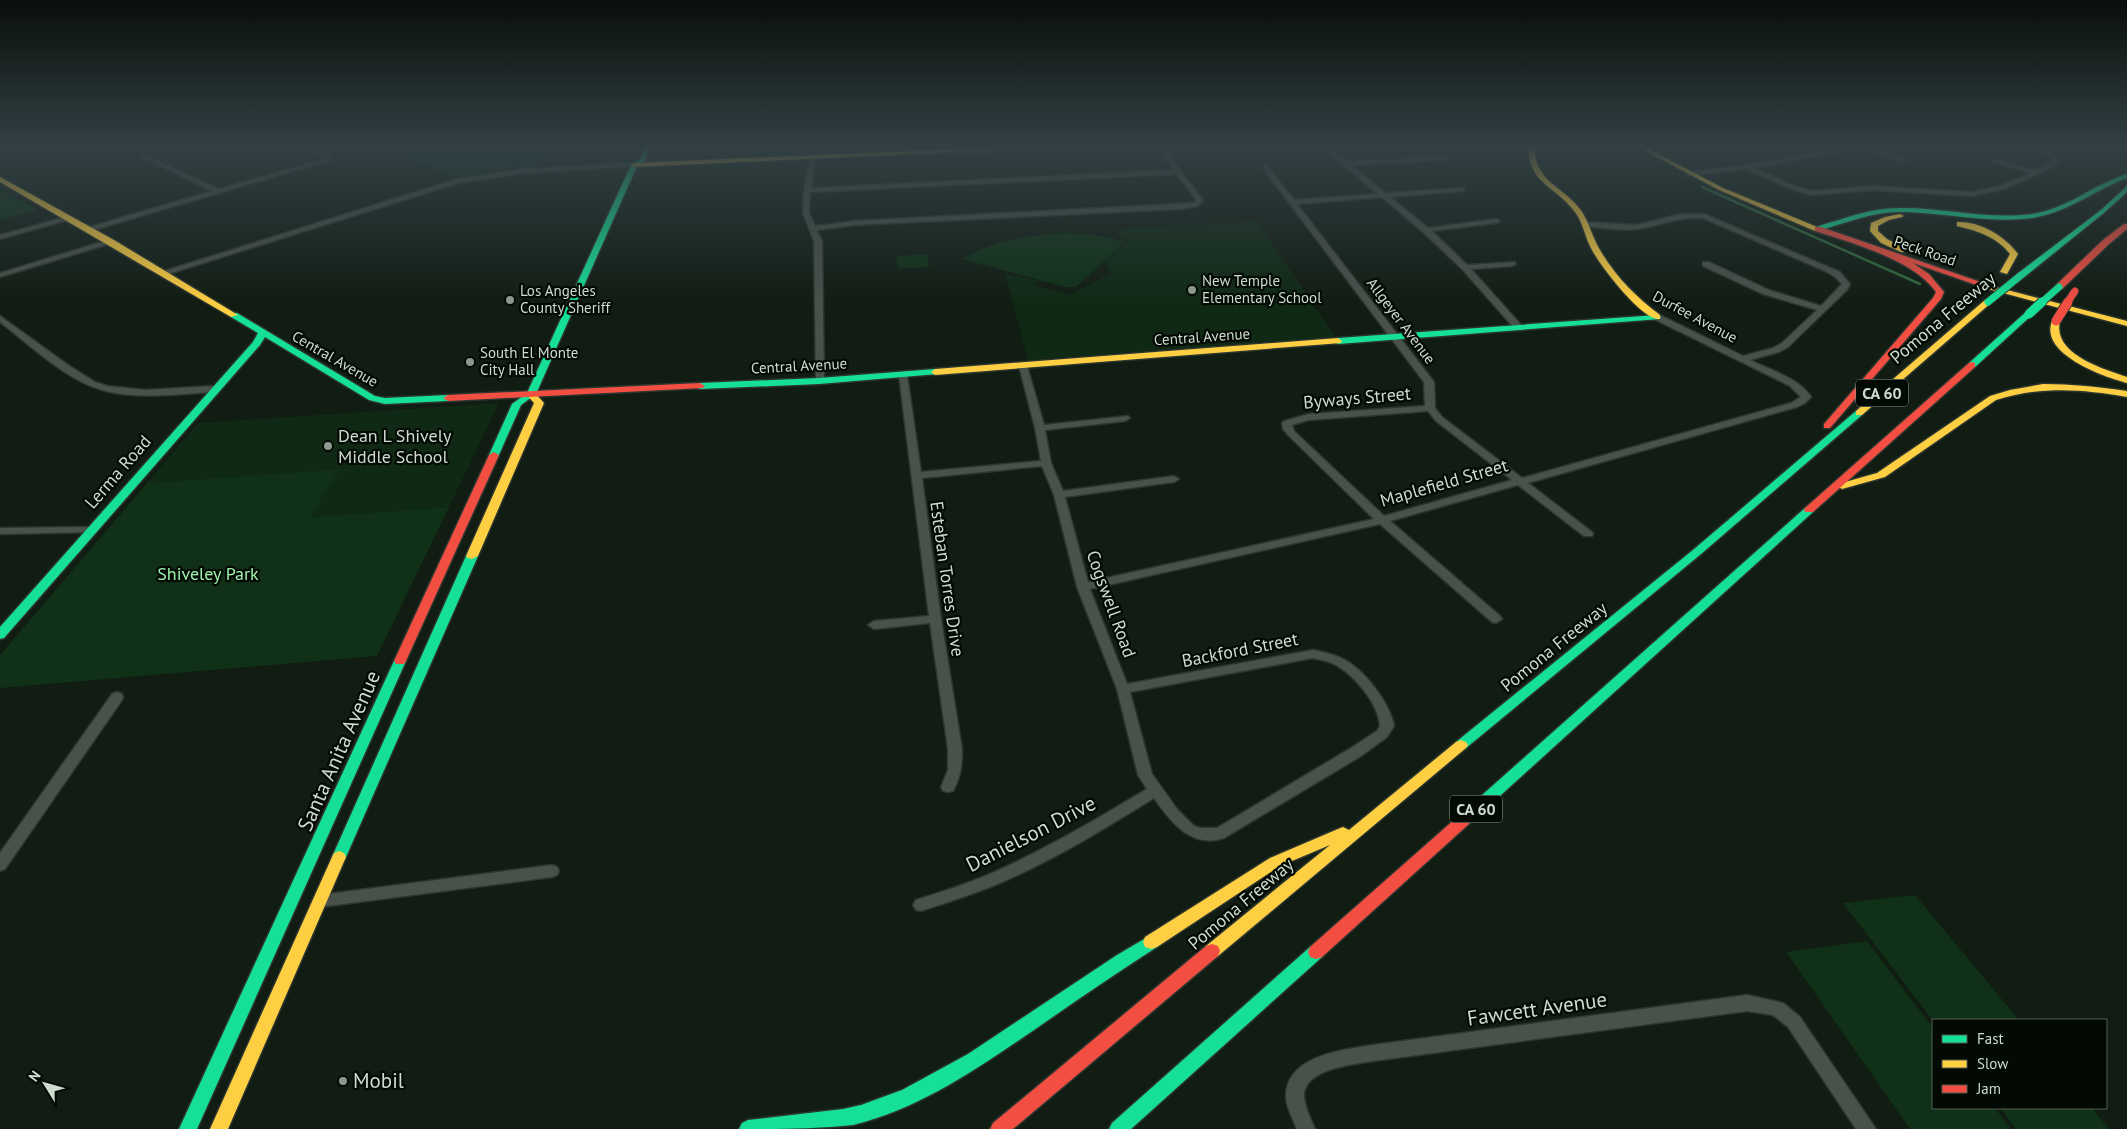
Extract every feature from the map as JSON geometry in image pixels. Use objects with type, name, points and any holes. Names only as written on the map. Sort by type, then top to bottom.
[{"type":"main road","name":"Central Avenue","points":[[35,199],[111,242],[262,334],[372,398],[379,400],[394,401],[819,381],[1657,317]]},
{"type":"main road","name":"Santa Anita Avenue","points":[[219,1129],[320,901],[392,708],[516,404],[531,394],[616,199]]},
{"type":"main road","name":"Durfee Avenue","points":[[1568,199],[1585,224],[1590,241],[1605,264],[1630,297],[1657,317]]},
{"type":"main road","name":"Peck Road","points":[[1756,199],[1870,248],[1966,280],[2127,324]]},
{"type":"main road","points":[[1821,228],[1874,212],[1885,211],[1909,211],[1991,218],[2036,216],[2049,213],[2076,199]]},
{"type":"main road","name":"Pomona Freeway","points":[[999,1129],[1364,824],[1697,552],[1988,302],[2115,199]]},
{"type":"main road","points":[[1908,254],[1879,237],[1874,231],[1874,226],[1887,218],[1918,217],[1939,219],[1984,231],[2011,247],[2014,254],[1988,302]]},
{"type":"main road","name":"CA 60","points":[[1118,1129],[1835,489],[2024,319],[2106,242],[2127,226]]},
{"type":"main road","name":"Peck Road","points":[[1821,228],[2027,290],[2127,317]]},
{"type":"main road","points":[[2106,242],[2052,330],[2055,340],[2066,351],[2091,366],[2127,380]]},
{"type":"main road","points":[[1784,476],[1903,335],[1937,299],[1940,292],[1937,285],[1921,271],[1870,248]]},
{"type":"main road","name":"Lerma Road","points":[[0,635],[214,389],[257,343],[262,334]]},
{"type":"main road","points":[[1835,489],[1881,475],[1993,398],[2010,390],[2033,386],[2063,385],[2127,394]]},
{"type":"main road","name":"Santa Anita Avenue","points":[[188,1129],[539,403],[531,394]]},
{"type":"main road","points":[[748,1129],[789,1126],[861,1114],[925,1090],[974,1061],[1090,980],[1275,862],[1364,824]]},
{"type":"street","points":[[87,229],[195,199]]},
{"type":"street","points":[[162,273],[403,199]]},
{"type":"street","points":[[807,199],[806,213],[818,241],[819,381]]},
{"type":"street","points":[[812,228],[865,223],[1181,207],[1196,205],[1199,199]]},
{"type":"street","name":"Allgeyer Avenue","points":[[1291,199],[1430,382],[1430,408]]},
{"type":"street","points":[[1294,202],[1344,199]]},
{"type":"street","points":[[1388,199],[1426,230],[1465,267],[1519,328]]},
{"type":"street","points":[[1585,224],[1642,226],[1685,214],[1698,214],[1711,217],[1837,274],[1846,284],[1785,345],[1776,350],[1742,359]]},
{"type":"street","points":[[0,237],[69,218]]},
{"type":"street","points":[[1426,230],[1496,221]]},
{"type":"street","points":[[0,274],[111,242]]},
{"type":"street","points":[[1465,267],[1512,264]]},
{"type":"street","points":[[1706,264],[1760,290],[1822,309]]},
{"type":"street","name":"Durfee Avenue","points":[[1657,317],[1805,393]]},
{"type":"street","points":[[0,318],[78,375],[103,388],[128,392],[214,389]]},
{"type":"street","name":"Cogswell Road","points":[[1023,366],[1040,428],[1046,463],[1059,495],[1083,588],[1123,689],[1145,775],[1180,824],[1188,830],[1199,834]]},
{"type":"street","name":"Esteban Torres Drive","points":[[902,375],[935,619],[955,749],[955,770],[948,787]]},
{"type":"street","name":"Maplefield Street","points":[[1083,588],[1382,520],[1519,480],[1794,405],[1806,397],[1805,393]]},
{"type":"street","points":[[1430,408],[1439,419],[1464,440],[1588,534]]},
{"type":"street","name":"Byways Street","points":[[1382,520],[1291,434],[1287,423],[1309,417],[1430,408]]},
{"type":"street","points":[[1040,428],[1124,418]]},
{"type":"street","points":[[915,476],[1046,463]]},
{"type":"street","points":[[1059,495],[1174,479]]},
{"type":"street","points":[[1382,520],[1496,619]]},
{"type":"street","points":[[0,530],[90,530]]},
{"type":"street","points":[[874,625],[935,619]]},
{"type":"street","name":"Backford Street","points":[[1123,689],[1260,665],[1297,655],[1313,654],[1329,657],[1342,663],[1356,675],[1385,711],[1387,726],[1382,734],[1356,752],[1219,834],[1199,834]]},
{"type":"street","points":[[0,865],[117,697]]},
{"type":"street","name":"Danielson Drive","points":[[921,905],[973,888],[1033,860],[1093,829],[1155,791]]},
{"type":"street","points":[[320,901],[552,871]]},
{"type":"street","name":"Fawcett Avenue","points":[[1306,1129],[1295,1096],[1297,1084],[1306,1074],[1321,1064],[1373,1053],[1748,1003],[1777,1008],[1794,1022],[1867,1129]]},
{"type":"shaded area","name":"New Temple Elementary School","points":[[1257,221],[1335,337],[1028,360],[1005,274],[1040,281],[1033,285],[1071,295],[1111,273],[1105,261],[1128,241],[1119,238],[1117,229]]},
{"type":"shaded area","name":"Dean L Shively Middle School","points":[[499,403],[449,507],[309,517],[339,469],[147,483],[198,423]]},
{"type":"green space","points":[[0,199],[17,199],[38,210],[0,220]]},
{"type":"green space","points":[[1064,233],[1088,234],[1126,241],[1076,287],[1065,287],[962,259],[975,252],[1011,240]]},
{"type":"green space","points":[[927,254],[929,267],[898,269],[896,256]]},
{"type":"green space","name":"Shiveley Park","points":[[340,469],[310,517],[449,507],[377,656],[0,688],[0,655],[147,483]]},
{"type":"green space","points":[[1915,895],[2018,1019],[1932,1020],[1843,903]]},
{"type":"green space","points":[[1867,941],[1932,1027],[1932,1109],[1996,1109],[2011,1129],[1910,1129],[1786,952]]},
{"type":"green space","points":[[2001,1109],[2093,1109],[2109,1129],[2016,1129]]},
{"type":"waterway","points":[[1728,199],[1920,284]]},
{"type":"traffic: fast","points":[[494,455],[517,404],[531,394],[619,199]]},
{"type":"traffic: fast","points":[[1817,229],[1889,210],[1999,218],[2032,216],[2045,214],[2079,199]]},
{"type":"traffic: fast","points":[[2020,276],[2103,211],[2116,199]]},
{"type":"traffic: fast","points":[[1988,302],[2020,276]]},
{"type":"traffic: fast","points":[[2029,314],[2059,287]]},
{"type":"traffic: fast","points":[[1972,365],[2029,314]]},
{"type":"traffic: fast","points":[[234,315],[372,398],[385,401],[448,398]]},
{"type":"traffic: fast","points":[[1338,341],[1657,317]]},
{"type":"traffic: fast","points":[[0,635],[257,343],[262,334]]},
{"type":"traffic: fast","points":[[700,386],[819,381],[935,372]]},
{"type":"traffic: fast","points":[[1461,745],[1697,552],[1859,413]]},
{"type":"traffic: fast","points":[[1486,800],[1809,510]]},
{"type":"traffic: fast","points":[[339,857],[472,556]]},
{"type":"traffic: fast","points":[[188,1129],[400,661]]},
{"type":"traffic: fast","points":[[789,1123],[834,1119],[861,1114],[885,1106],[931,1085],[995,1046],[1151,942]]},
{"type":"traffic: fast","points":[[1118,1129],[1316,952]]},
{"type":"traffic: fast","points":[[748,1129],[789,1123]]},
{"type":"traffic: slow","points":[[35,199],[234,315]]},
{"type":"traffic: slow","points":[[1567,199],[1582,217],[1588,236],[1610,272],[1627,292],[1657,317]]},
{"type":"traffic: slow","points":[[1744,199],[1818,229]]},
{"type":"traffic: slow","points":[[1900,216],[1887,218],[1874,225],[1874,231],[1884,241],[1901,250]]},
{"type":"traffic: slow","points":[[1960,224],[1976,228],[1997,237],[2009,247],[2014,254],[2004,272]]},
{"type":"traffic: slow","points":[[1991,287],[2127,324]]},
{"type":"traffic: slow","points":[[1859,413],[1988,302]]},
{"type":"traffic: slow","points":[[2056,321],[2055,333],[2058,342],[2065,350],[2096,369],[2127,380]]},
{"type":"traffic: slow","points":[[935,372],[1338,341]]},
{"type":"traffic: slow","points":[[1842,486],[1881,475],[1993,398],[2026,389],[2043,387],[2076,387],[2127,394]]},
{"type":"traffic: slow","points":[[472,556],[539,403],[531,394]]},
{"type":"traffic: slow","points":[[1212,951],[1461,745]]},
{"type":"traffic: slow","points":[[1151,942],[1275,862],[1343,833]]},
{"type":"traffic: slow","points":[[219,1129],[339,857]]},
{"type":"traffic: jam","points":[[2059,287],[2106,242],[2127,226]]},
{"type":"traffic: jam","points":[[1818,229],[1991,287]]},
{"type":"traffic: jam","points":[[1827,426],[1937,299],[1940,292],[1934,283],[1909,264],[1870,248]]},
{"type":"traffic: jam","points":[[2056,321],[2075,291]]},
{"type":"traffic: jam","points":[[1809,510],[1972,365]]},
{"type":"traffic: jam","points":[[448,398],[700,386]]},
{"type":"traffic: jam","points":[[400,661],[494,455]]},
{"type":"traffic: jam","points":[[1316,952],[1486,800]]},
{"type":"traffic: jam","points":[[999,1129],[1212,951]]},
{"type":"place","name":"New Temple Elementary School","points":[[1192,290]]},
{"type":"place","name":"Los Angeles County Sheriff","points":[[510,300]]},
{"type":"place","name":"South El Monte City Hall","points":[[470,362]]},
{"type":"place","name":"Dean L Shively Middle School","points":[[328,446]]},
{"type":"place","name":"Mobil","points":[[343,1081]]}]
